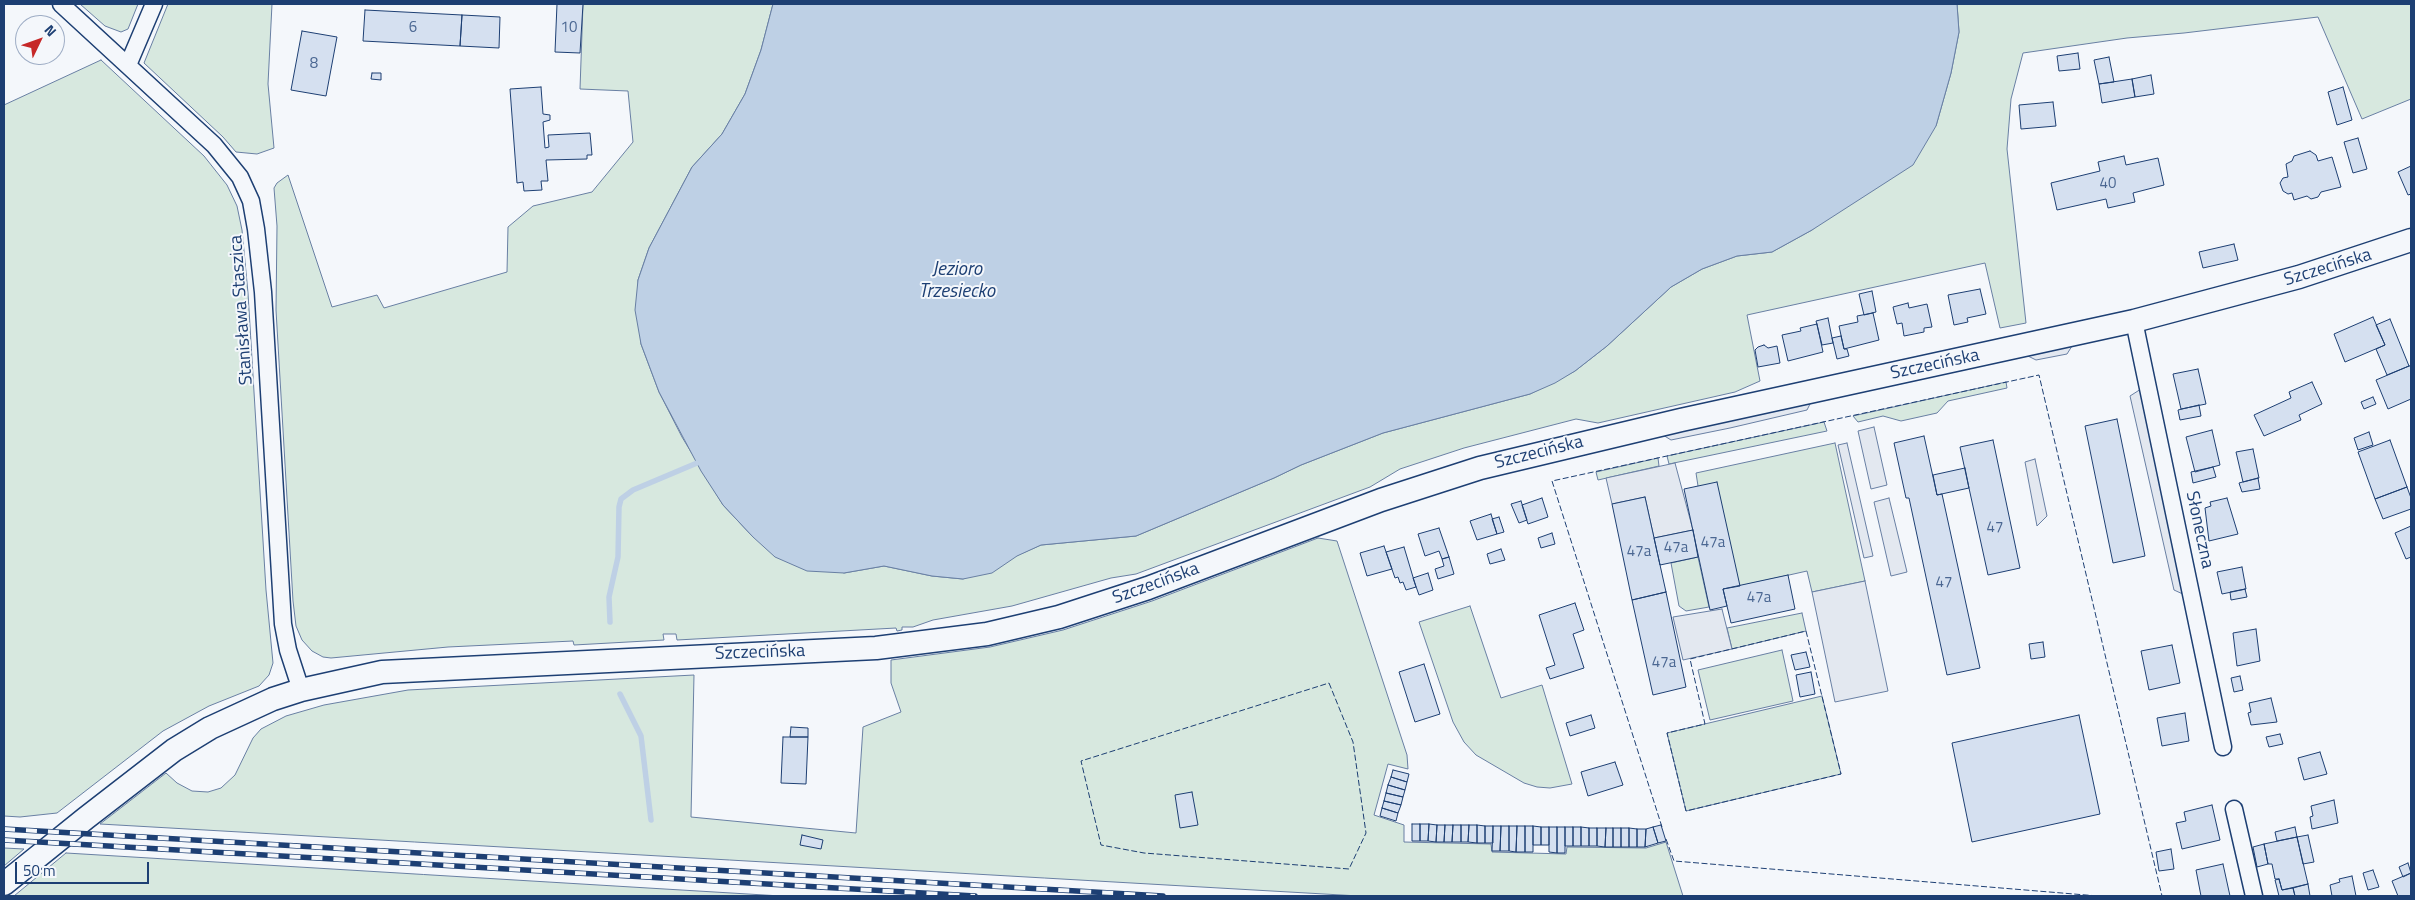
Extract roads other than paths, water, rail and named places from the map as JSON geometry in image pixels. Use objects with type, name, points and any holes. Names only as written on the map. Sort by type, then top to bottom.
[{"type":"street","name":"Stanisława Staszica","points":[[61,4],[214,145],[240,177],[251,201],[263,292],[283,624],[288,650],[301,690]]},
{"type":"street","points":[[128,65],[154,4]]},
{"type":"street","name":"Szczecińska","points":[[4,884],[174,750],[210,728],[273,699],[301,690],[382,672],[913,644],[987,634],[1030,624],[1148,588],[1381,500],[1480,468],[1672,422],[2134,321],[2299,277],[2411,240]]},
{"type":"street","name":"Słoneczna","points":[[2134,321],[2223,747]]},
{"type":"street","points":[[2234,809],[2254,896]]},
{"type":"water","name":"Jezioro Trzesiecko","points":[[773,4],[1957,4],[1959,32],[1951,73],[1936,126],[1913,165],[1812,230],[1772,252],[1737,256],[1702,269],[1671,287],[1607,346],[1575,371],[1555,383],[1530,394],[1383,433],[1301,465],[1136,536],[1041,545],[1017,556],[992,573],[963,579],[932,576],[884,566],[844,573],[807,571],[775,557],[723,505],[701,471],[659,392],[641,344],[635,310],[638,280],[649,248],[692,167],[722,134],[745,94],[761,50]]},
{"type":"waterway","points":[[610,622],[609,597],[618,557],[619,507],[621,499],[633,490],[697,463]]},
{"type":"waterway","points":[[620,694],[641,736],[651,820]]},
{"type":"railway","points":[[4,829],[1163,896]]},
{"type":"railway","points":[[4,840],[975,896]]}]
